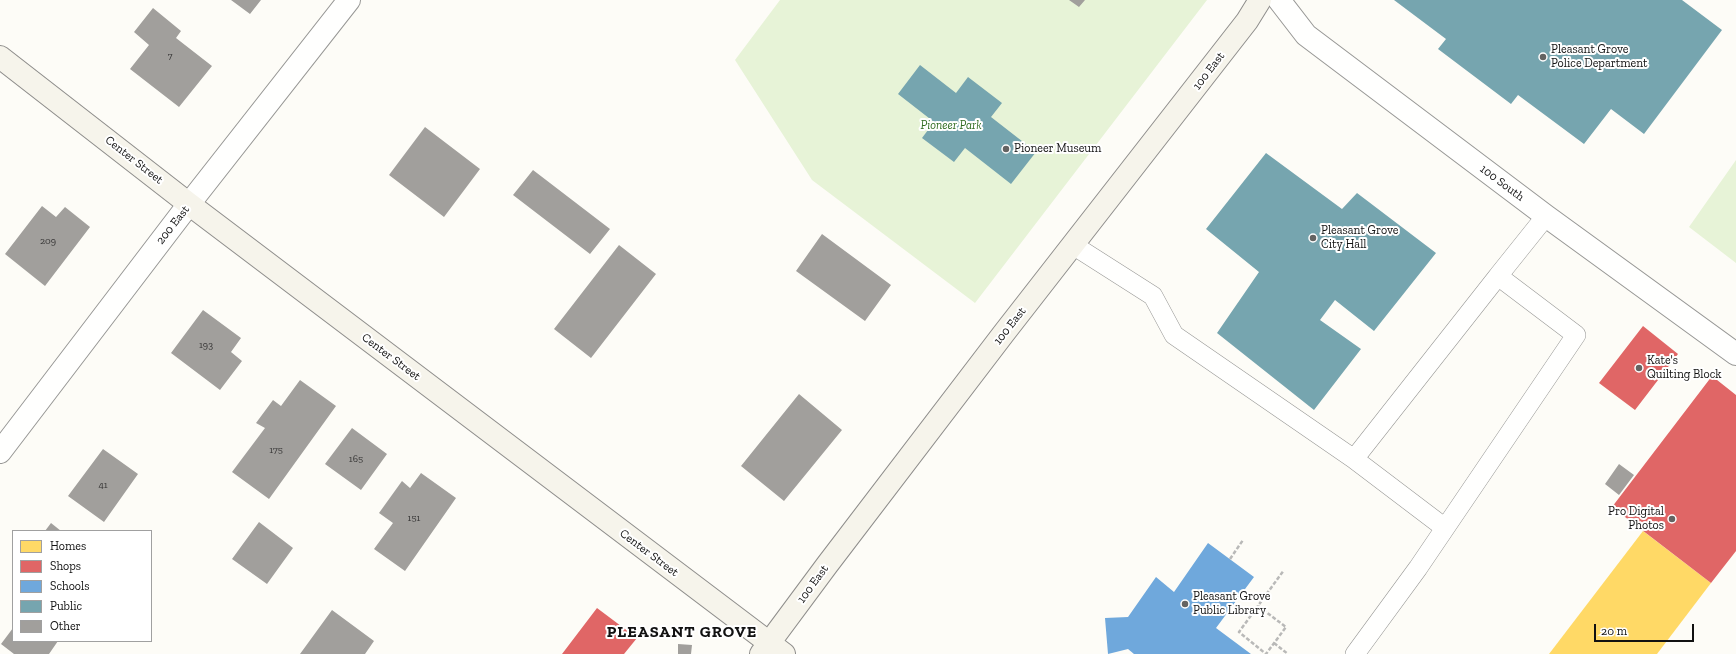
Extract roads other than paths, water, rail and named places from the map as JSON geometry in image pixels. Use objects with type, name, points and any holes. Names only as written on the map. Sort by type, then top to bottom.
[{"type":"street","name":"200 East","points":[[0,452],[189,204],[348,0]]},
{"type":"street","name":"100 East","points":[[771,651],[827,565],[1073,244],[1180,109],[1247,21],[1260,0]]},
{"type":"street","name":"100 South","points":[[1279,0],[1306,35],[1546,216],[1736,354]]},
{"type":"street","name":"Center Street","points":[[0,57],[771,651]]},
{"type":"lane","points":[[1354,459],[1546,216]]},
{"type":"lane","points":[[1073,244],[1152,296],[1174,335],[1354,459],[1445,528]]},
{"type":"lane","points":[[1355,654],[1418,568],[1576,335],[1498,276]]},
{"type":"place","name":"Pleasant Grove Police Department","points":[[1543,57]]},
{"type":"place","name":"Pioneer Museum","points":[[1006,149]]},
{"type":"place","name":"Pleasant Grove City Hall","points":[[1313,238]]},
{"type":"place","name":"Kate's Quilting Block","points":[[1639,368]]},
{"type":"place","name":"Pro Digital Photos","points":[[1672,519]]},
{"type":"place","name":"Pleasant Grove Public Library","points":[[1185,604]]},
{"type":"district","name":"PLEASANT GROVE","points":[[682,632]]},
{"type":"park label","name":"Pioneer Park","points":[[951,126]]}]
